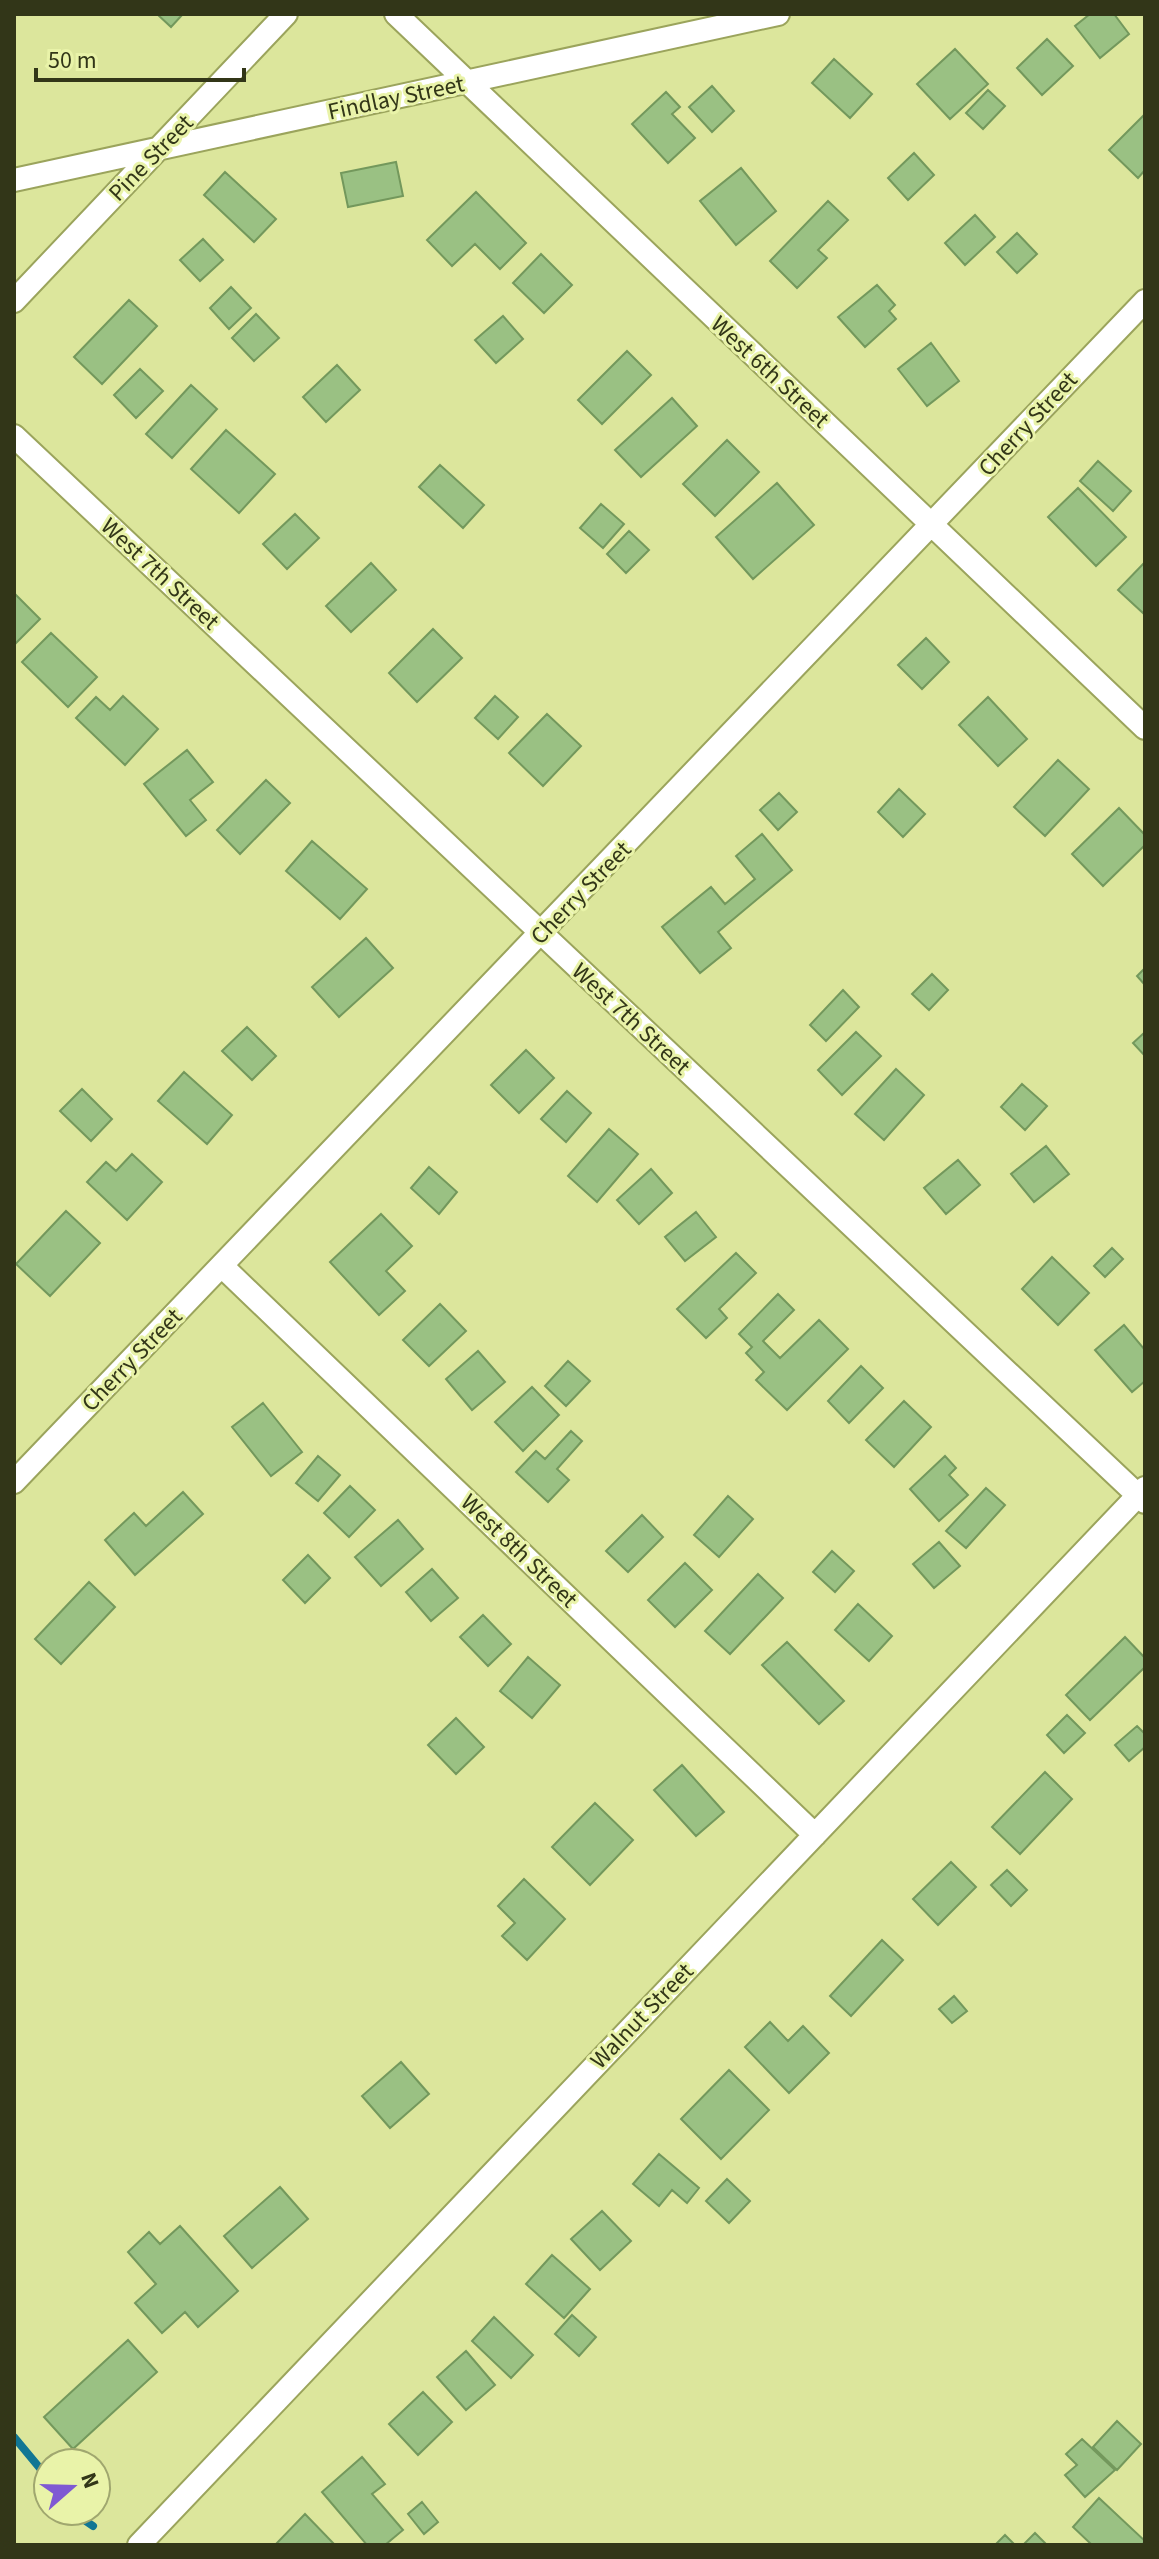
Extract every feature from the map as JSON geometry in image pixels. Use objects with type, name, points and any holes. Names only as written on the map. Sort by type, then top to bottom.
[{"type":"street","name":"Pine Street","points":[[14,301],[286,14]]},
{"type":"street","name":"West 6th Street","points":[[396,14],[1145,728]]},
{"type":"street","name":"Findlay Street","points":[[14,180],[778,14]]},
{"type":"street","name":"Cherry Street","points":[[14,1482],[542,935],[1145,301]]},
{"type":"street","name":"West 7th Street","points":[[14,436],[542,935],[1143,1495]]},
{"type":"street","name":"West 8th Street","points":[[223,1267],[815,1835]]},
{"type":"street","name":"Walnut Street","points":[[139,2545],[1143,1495]]},
{"type":"building","points":[[157,14],[183,14],[171,27]]},
{"type":"building","points":[[1090,14],[1114,14],[1129,34],[1100,58],[1075,26]]},
{"type":"building","points":[[1047,39],[1073,66],[1042,95],[1017,68]]},
{"type":"building","points":[[955,49],[988,84],[950,119],[917,84]]},
{"type":"building","points":[[834,59],[872,94],[850,118],[812,83]]},
{"type":"building","points":[[712,86],[734,111],[712,132],[689,107]]},
{"type":"building","points":[[988,90],[1005,106],[983,129],[966,113]]},
{"type":"building","points":[[666,92],[680,107],[672,114],[695,138],[668,163],[632,124]]},
{"type":"building","points":[[1145,114],[1145,170],[1138,178],[1109,150]]},
{"type":"building","points":[[914,153],[934,175],[908,200],[888,178]]},
{"type":"building","points":[[396,162],[403,196],[348,207],[341,173]]},
{"type":"building","points":[[741,168],[776,211],[736,245],[700,201]]},
{"type":"building","points":[[225,172],[276,219],[254,242],[204,195]]},
{"type":"building","points":[[476,192],[526,243],[500,269],[475,244],[452,266],[427,240]]},
{"type":"building","points":[[828,201],[848,220],[818,250],[827,258],[797,288],[770,261]]},
{"type":"building","points":[[975,215],[995,237],[965,265],[945,243]]},
{"type":"building","points":[[1017,233],[1037,254],[1017,273],[997,252]]},
{"type":"building","points":[[203,239],[223,260],[200,281],[180,260]]},
{"type":"building","points":[[541,254],[572,285],[544,313],[513,283]]},
{"type":"building","points":[[877,285],[895,305],[889,311],[896,319],[865,347],[838,317]]},
{"type":"building","points":[[231,287],[251,308],[229,329],[210,308]]},
{"type":"building","points":[[129,300],[157,326],[102,384],[74,357]]},
{"type":"building","points":[[256,314],[279,338],[254,361],[232,338]]},
{"type":"building","points":[[503,316],[523,339],[496,363],[475,340]]},
{"type":"building","points":[[931,343],[959,381],[927,406],[898,369]]},
{"type":"building","points":[[627,351],[651,375],[602,424],[578,400]]},
{"type":"building","points":[[337,365],[360,390],[326,422],[303,397]]},
{"type":"building","points":[[140,369],[163,391],[136,418],[114,395]]},
{"type":"building","points":[[191,385],[217,409],[172,458],[146,434]]},
{"type":"building","points":[[672,398],[697,426],[641,477],[615,450]]},
{"type":"building","points":[[226,430],[275,474],[239,513],[191,469]]},
{"type":"building","points":[[727,440],[759,472],[715,516],[683,484]]},
{"type":"building","points":[[1098,461],[1131,491],[1113,511],[1080,481]]},
{"type":"building","points":[[440,465],[484,505],[463,528],[419,487]]},
{"type":"building","points":[[777,483],[814,525],[753,579],[716,537]]},
{"type":"building","points":[[1078,488],[1126,537],[1096,566],[1048,517]]},
{"type":"building","points":[[601,504],[624,524],[603,548],[580,528]]},
{"type":"building","points":[[295,514],[319,538],[287,569],[263,544]]},
{"type":"building","points":[[629,531],[649,550],[626,573],[607,554]]},
{"type":"building","points":[[1145,562],[1145,611],[1143,613],[1118,590]]},
{"type":"building","points":[[371,563],[396,590],[351,632],[326,606]]},
{"type":"building","points":[[14,593],[40,619],[14,645]]},
{"type":"building","points":[[433,629],[462,658],[417,702],[389,673]]},
{"type":"building","points":[[51,633],[97,677],[68,707],[22,662]]},
{"type":"building","points":[[926,638],[949,662],[922,689],[898,665]]},
{"type":"building","points":[[123,696],[158,729],[125,765],[76,718],[96,697],[110,710]]},
{"type":"building","points":[[495,696],[518,717],[498,739],[475,718]]},
{"type":"building","points":[[988,697],[1027,739],[998,766],[959,725]]},
{"type":"building","points":[[547,714],[581,746],[543,786],[509,753]]},
{"type":"building","points":[[187,750],[213,782],[190,800],[206,820],[186,836],[144,784]]},
{"type":"building","points":[[1058,760],[1089,789],[1045,836],[1014,807]]},
{"type":"building","points":[[266,780],[290,803],[240,854],[217,830]]},
{"type":"building","points":[[899,789],[925,814],[903,837],[878,812]]},
{"type":"building","points":[[779,793],[797,812],[778,830],[760,810]]},
{"type":"building","points":[[1119,808],[1145,835],[1145,845],[1103,886],[1072,854]]},
{"type":"building","points":[[762,834],[792,870],[718,932],[731,948],[700,973],[662,927],[711,887],[725,904],[755,879],[736,856]]},
{"type":"building","points":[[312,841],[367,889],[340,919],[286,871]]},
{"type":"building","points":[[366,938],[393,968],[339,1017],[312,987]]},
{"type":"building","points":[[1145,968],[1145,985],[1137,976]]},
{"type":"building","points":[[932,974],[948,990],[929,1010],[912,994]]},
{"type":"building","points":[[843,990],[859,1007],[826,1041],[810,1025]]},
{"type":"building","points":[[247,1027],[276,1056],[252,1080],[222,1051]]},
{"type":"building","points":[[856,1032],[881,1056],[842,1095],[818,1070]]},
{"type":"building","points":[[1145,1032],[1145,1056],[1133,1043]]},
{"type":"building","points":[[526,1050],[554,1078],[519,1113],[491,1085]]},
{"type":"building","points":[[896,1069],[924,1095],[884,1140],[855,1114]]},
{"type":"building","points":[[184,1072],[232,1115],[207,1144],[158,1101]]},
{"type":"building","points":[[1022,1084],[1047,1106],[1025,1130],[1001,1107]]},
{"type":"building","points":[[82,1089],[112,1119],[91,1141],[60,1111]]},
{"type":"building","points":[[567,1091],[591,1113],[566,1142],[541,1119]]},
{"type":"building","points":[[609,1129],[638,1154],[597,1202],[568,1176]]},
{"type":"building","points":[[1046,1146],[1069,1174],[1034,1202],[1011,1174]]},
{"type":"building","points":[[132,1154],[162,1182],[127,1220],[87,1182],[106,1162],[116,1171]]},
{"type":"building","points":[[958,1160],[980,1185],[946,1214],[924,1188]]},
{"type":"building","points":[[429,1167],[457,1192],[439,1214],[411,1188]]},
{"type":"building","points":[[651,1169],[672,1193],[639,1224],[617,1200]]},
{"type":"building","points":[[66,1211],[100,1243],[50,1296],[16,1264]]},
{"type":"building","points":[[696,1212],[716,1237],[685,1261],[665,1237]]},
{"type":"building","points":[[381,1214],[412,1246],[386,1271],[405,1291],[379,1315],[330,1262]]},
{"type":"building","points":[[1112,1248],[1123,1259],[1105,1277],[1094,1266]]},
{"type":"building","points":[[736,1253],[756,1273],[719,1309],[727,1318],[706,1338],[677,1309]]},
{"type":"building","points":[[1052,1257],[1089,1293],[1058,1325],[1022,1289]]},
{"type":"building","points":[[778,1294],[794,1310],[763,1341],[780,1358],[819,1320],[848,1349],[787,1410],[756,1380],[764,1372],[746,1353],[752,1347],[739,1334]]},
{"type":"building","points":[[440,1304],[466,1331],[429,1366],[403,1340]]},
{"type":"building","points":[[1124,1325],[1145,1350],[1145,1381],[1132,1392],[1095,1350]]},
{"type":"building","points":[[478,1351],[505,1382],[472,1410],[446,1379]]},
{"type":"building","points":[[568,1361],[590,1381],[566,1406],[545,1386]]},
{"type":"building","points":[[861,1366],[883,1388],[849,1423],[828,1401]]},
{"type":"building","points":[[532,1387],[559,1415],[523,1451],[495,1422]]},
{"type":"building","points":[[904,1401],[931,1427],[894,1467],[866,1440]]},
{"type":"building","points":[[263,1403],[302,1452],[271,1476],[232,1427]]},
{"type":"building","points":[[571,1431],[582,1441],[557,1469],[569,1480],[548,1502],[516,1472],[536,1451],[545,1459]]},
{"type":"building","points":[[318,1456],[340,1475],[318,1501],[296,1483]]},
{"type":"building","points":[[945,1456],[956,1468],[949,1475],[968,1495],[939,1521],[910,1489]]},
{"type":"building","points":[[350,1486],[375,1510],[349,1537],[324,1513]]},
{"type":"building","points":[[986,1488],[1005,1505],[966,1548],[946,1531]]},
{"type":"building","points":[[183,1492],[203,1514],[135,1575],[105,1540],[134,1513],[146,1526]]},
{"type":"building","points":[[728,1496],[753,1519],[719,1557],[694,1535]]},
{"type":"building","points":[[642,1515],[663,1537],[628,1572],[606,1551]]},
{"type":"building","points":[[398,1520],[423,1549],[381,1586],[355,1557]]},
{"type":"building","points":[[939,1542],[960,1566],[934,1588],[913,1564]]},
{"type":"building","points":[[832,1551],[854,1571],[835,1592],[813,1572]]},
{"type":"building","points":[[308,1555],[330,1578],[305,1603],[283,1580]]},
{"type":"building","points":[[685,1563],[712,1590],[675,1627],[648,1600]]},
{"type":"building","points":[[432,1569],[458,1598],[431,1621],[406,1592]]},
{"type":"building","points":[[758,1574],[783,1598],[730,1654],[705,1631]]},
{"type":"building","points":[[89,1582],[115,1607],[61,1664],[35,1639]]},
{"type":"building","points":[[858,1604],[892,1636],[869,1661],[835,1630]]},
{"type":"building","points":[[483,1615],[511,1644],[488,1666],[460,1637]]},
{"type":"building","points":[[1125,1637],[1145,1658],[1145,1667],[1090,1720],[1066,1695]]},
{"type":"building","points":[[787,1642],[844,1701],[819,1724],[762,1665]]},
{"type":"building","points":[[528,1657],[560,1685],[532,1718],[500,1691]]},
{"type":"building","points":[[1067,1715],[1085,1733],[1064,1753],[1047,1735]]},
{"type":"building","points":[[456,1718],[484,1747],[456,1774],[428,1745]]},
{"type":"building","points":[[1137,1726],[1145,1734],[1145,1747],[1129,1761],[1115,1745]]},
{"type":"building","points":[[682,1765],[724,1812],[696,1836],[654,1790]]},
{"type":"building","points":[[1045,1772],[1072,1799],[1020,1854],[992,1827]]},
{"type":"building","points":[[595,1803],[633,1840],[590,1885],[552,1847]]},
{"type":"building","points":[[951,1862],[976,1887],[938,1925],[913,1899]]},
{"type":"building","points":[[1007,1870],[1027,1890],[1011,1906],[991,1885]]},
{"type":"building","points":[[524,1879],[565,1919],[527,1960],[502,1936],[515,1923],[498,1906]]},
{"type":"building","points":[[882,1940],[903,1960],[851,2016],[830,1996]]},
{"type":"building","points":[[954,1996],[967,2011],[952,2023],[939,2009]]},
{"type":"building","points":[[770,2022],[788,2041],[803,2026],[829,2053],[789,2093],[745,2047]]},
{"type":"building","points":[[401,2062],[429,2094],[390,2128],[362,2096]]},
{"type":"building","points":[[729,2070],[769,2110],[721,2159],[681,2119]]},
{"type":"building","points":[[659,2154],[699,2188],[687,2203],[672,2190],[659,2206],[633,2184]]},
{"type":"building","points":[[727,2179],[750,2201],[729,2223],[706,2201]]},
{"type":"building","points":[[280,2187],[308,2219],[252,2268],[224,2236]]},
{"type":"building","points":[[602,2211],[631,2241],[600,2270],[571,2239]]},
{"type":"building","points":[[180,2226],[238,2291],[198,2327],[185,2312],[162,2333],[135,2303],[156,2284],[128,2252],[149,2232],[160,2244]]},
{"type":"building","points":[[552,2255],[590,2289],[564,2318],[526,2284]]},
{"type":"building","points":[[572,2315],[596,2337],[579,2356],[555,2334]]},
{"type":"building","points":[[494,2317],[533,2355],[511,2378],[472,2341]]},
{"type":"building","points":[[128,2340],[157,2372],[75,2447],[71,2447],[44,2417]]},
{"type":"building","points":[[466,2351],[495,2385],[466,2410],[437,2377]]},
{"type":"building","points":[[423,2392],[452,2422],[418,2455],[389,2424]]},
{"type":"building","points":[[1117,2421],[1141,2444],[1117,2470],[1093,2447]]},
{"type":"building","points":[[1082,2439],[1115,2470],[1085,2497],[1065,2475],[1077,2465],[1066,2454]]},
{"type":"building","points":[[362,2457],[385,2484],[372,2494],[403,2530],[385,2545],[367,2545],[322,2492]]},
{"type":"building","points":[[1099,2498],[1145,2541],[1142,2545],[1092,2545],[1073,2527]]},
{"type":"building","points":[[422,2502],[438,2522],[424,2534],[408,2514]]},
{"type":"building","points":[[305,2514],[335,2545],[275,2545]]},
{"type":"building","points":[[1035,2533],[1047,2545],[1023,2545]]},
{"type":"building","points":[[1005,2535],[1015,2545],[995,2545]]},
{"type":"waterway","points":[[14,2437],[32,2459]]}]
